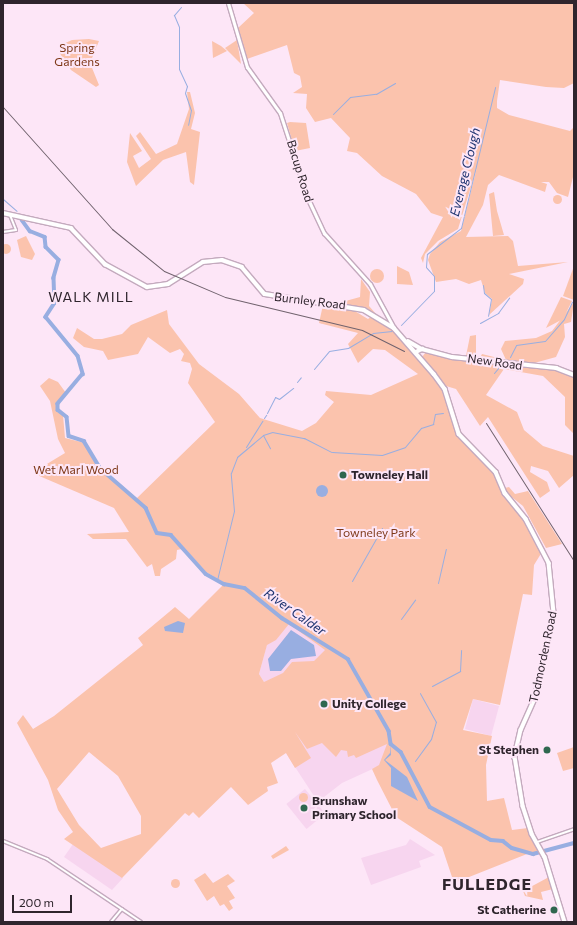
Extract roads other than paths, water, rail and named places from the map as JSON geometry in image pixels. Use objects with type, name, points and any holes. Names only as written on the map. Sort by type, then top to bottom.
[{"type":"highway","name":"Burnley Road","points":[[3,213],[71,228],[105,264],[142,285],[168,284],[203,262],[222,260],[242,267],[265,294],[359,308],[394,328],[405,340]]},
{"type":"highway","name":"New Road","points":[[405,340],[422,349],[458,357],[556,368],[574,376]]},
{"type":"highway","name":"Todmorden Road","points":[[405,340],[445,389],[459,434],[496,472],[505,493],[526,519],[549,563],[554,613],[534,703],[522,725],[515,754],[523,806],[537,842],[543,852],[565,922]]},
{"type":"highway","points":[[416,352],[422,349]]},
{"type":"main road","name":"Bacup Road","points":[[228,3],[247,67],[280,113],[305,191],[324,234],[370,284],[394,328]]},
{"type":"street","points":[[3,232],[16,228],[10,215]]},
{"type":"street","points":[[537,842],[574,829]]},
{"type":"street","points":[[3,841],[47,859],[141,922]]},
{"type":"street","points":[[111,922],[122,909]]},
{"type":"water","points":[[324,485],[327,486],[327,496],[320,497],[317,496],[316,489],[317,486]]},
{"type":"water","points":[[178,621],[185,623],[183,633],[165,631],[164,627]]},
{"type":"water","points":[[291,630],[314,645],[316,656],[291,659],[281,671],[270,671],[268,659]]},
{"type":"water","points":[[390,745],[391,755],[385,760],[407,777],[418,801],[391,786],[391,768],[384,760],[390,753]]},
{"type":"waterway","points":[[181,7],[174,15],[179,27],[179,69],[187,86],[185,93],[191,110],[188,125]]},
{"type":"waterway","points":[[333,114],[350,97],[376,94],[395,83]]},
{"type":"waterway","name":"Everage Clough","points":[[401,325],[434,291],[434,276],[426,267],[427,254],[461,228],[495,87]]},
{"type":"waterway","name":"River Calder","points":[[3,199],[17,211]]},
{"type":"waterway","name":"Everage Clough","points":[[22,220],[30,231],[45,237],[46,247],[59,260],[54,278],[55,303],[46,317],[78,356],[83,374],[58,404],[58,410],[67,417],[69,436],[84,441],[100,468],[146,508],[157,533],[171,535],[206,574],[224,584],[245,588],[282,618],[348,659],[389,731],[391,744],[401,752],[430,807],[491,840],[503,841],[512,848],[533,854],[574,843]]},
{"type":"waterway","points":[[483,285],[484,293],[491,299],[488,316]]},
{"type":"waterway","points":[[480,323],[498,313],[509,298]]},
{"type":"waterway","points":[[510,357],[516,345],[545,341],[564,319],[572,302]]},
{"type":"waterway","points":[[314,369],[329,351],[348,348],[373,333],[392,331]]},
{"type":"waterway","points":[[494,373],[499,367]]},
{"type":"waterway","name":"Everage Clough","points":[[297,382],[301,377]]},
{"type":"waterway","points":[[267,413],[275,397],[279,399],[293,388]]},
{"type":"waterway","points":[[263,435],[272,432],[304,438],[332,452],[382,455],[405,447],[421,428],[433,424],[435,414],[443,413]]},
{"type":"waterway","points":[[246,447],[262,421]]},
{"type":"waterway","name":"Everage Clough","points":[[217,580],[234,511],[231,473],[237,457],[263,435],[270,448]]},
{"type":"waterway","points":[[352,581],[382,528]]},
{"type":"waterway","points":[[438,583],[446,549]]},
{"type":"waterway","points":[[401,619],[415,600]]},
{"type":"waterway","points":[[432,686],[460,671],[461,650]]},
{"type":"waterway","points":[[415,761],[431,739],[436,722],[420,693]]},
{"type":"railway","points":[[3,107],[112,229],[164,271],[225,297],[362,330],[404,351]]},
{"type":"railway","points":[[486,423],[574,561]]},
{"type":"place","name":"Towneley Hall","points":[[343,475]]},
{"type":"place","name":"Unity College","points":[[324,704]]},
{"type":"place","name":"St Stephen","points":[[547,750]]},
{"type":"place","name":"Brunshaw Primary School","points":[[304,808]]},
{"type":"place","name":"St Catherine","points":[[554,910]]},
{"type":"district","name":"WALK MILL","points":[[91,297]]},
{"type":"district","name":"FULLEDGE","points":[[487,884]]},
{"type":"park label","name":"Spring Gardens","points":[[77,55]]},
{"type":"park label","name":"Wet Marl Wood","points":[[76,470]]},
{"type":"park label","name":"Towneley Park","points":[[376,533]]}]
